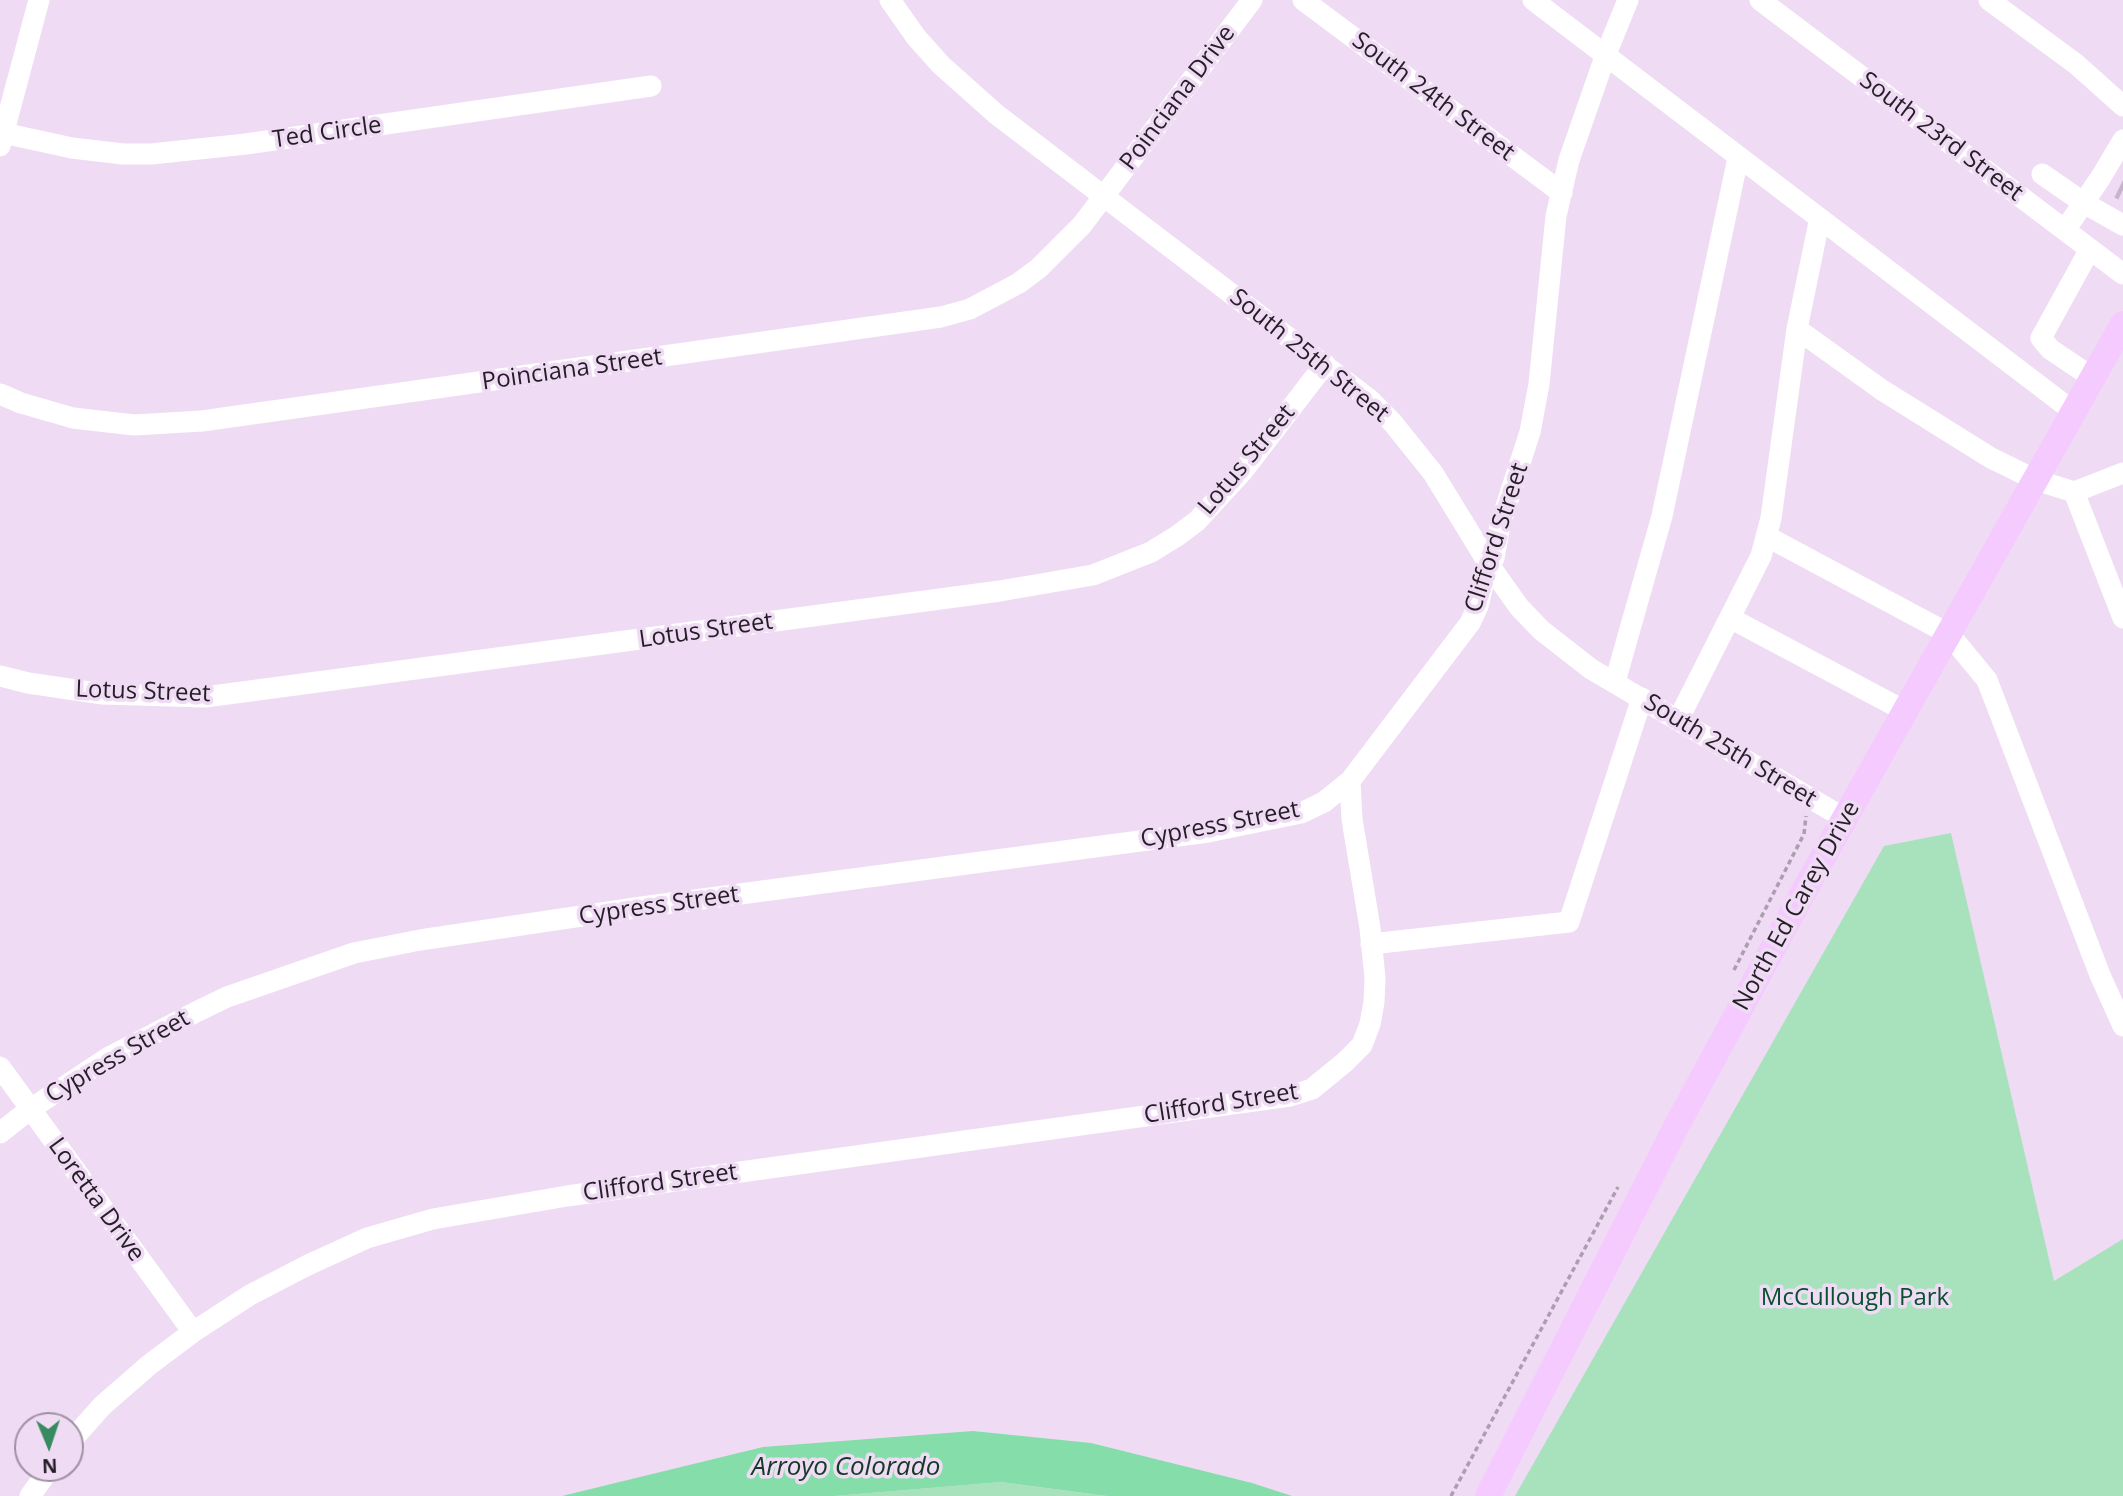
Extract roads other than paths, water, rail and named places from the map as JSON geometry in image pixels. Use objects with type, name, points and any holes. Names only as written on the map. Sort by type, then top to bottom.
[{"type":"main road","name":"North Ed Carey Drive","points":[[1488,1496],[1677,1125],[1844,818],[2123,324]]},
{"type":"street","points":[[2,139],[39,0]]},
{"type":"street","name":"South 25th Street","points":[[890,0],[916,37],[967,91],[1368,399],[1413,447],[1433,473],[1490,566],[1519,607],[1541,630],[1591,669],[1844,818]]},
{"type":"street","name":"Poinciana Drive","points":[[1105,197],[1252,0]]},
{"type":"street","name":"South 24th Street","points":[[1303,0],[1562,193]]},
{"type":"street","points":[[1533,0],[2074,412]]},
{"type":"street","name":"Clifford Street","points":[[84,1426],[102,1406],[149,1365],[250,1295],[367,1238],[433,1219],[581,1194],[1290,1096],[1312,1089],[1329,1076],[1362,1045],[1374,1002],[1371,944],[1352,819],[1350,781],[1470,623],[1478,606],[1494,558],[1500,525],[1530,432],[1537,396],[1554,229],[1569,160],[1628,0]]},
{"type":"street","name":"South 23rd Street","points":[[1760,0],[2123,274]]},
{"type":"street","points":[[1989,0],[2076,64],[2123,106]]},
{"type":"street","name":"Ted Circle","points":[[2,139],[151,154],[374,127],[651,86]]},
{"type":"street","points":[[2065,230],[2084,203],[2110,183],[2120,153]]},
{"type":"street","points":[[1615,682],[1662,516],[1738,158]]},
{"type":"street","points":[[2042,174],[2123,226]]},
{"type":"street","name":"Poinciana Street","points":[[0,394],[73,418],[134,425],[202,421],[941,317],[970,309],[1019,284],[1065,242],[1105,197]]},
{"type":"street","points":[[1678,720],[1761,556],[1771,518],[1797,329],[1821,220]]},
{"type":"street","points":[[2090,249],[2041,338],[2050,349],[2093,379]]},
{"type":"street","points":[[1797,329],[1882,390],[1991,458],[2036,480],[2074,492],[2123,473]]},
{"type":"street","name":"Lotus Street","points":[[0,676],[103,694],[205,697],[973,595],[1093,575],[1151,552],[1197,521],[1242,472],[1325,364]]},
{"type":"street","points":[[2074,492],[2123,618]]},
{"type":"street","points":[[1766,536],[1949,634],[1987,680],[2100,975],[2123,1026]]},
{"type":"street","points":[[1730,618],[1905,710]]},
{"type":"street","points":[[1371,944],[1569,922],[1642,698]]},
{"type":"street","name":"Cypress Street","points":[[0,1133],[29,1110],[109,1057],[196,1012],[227,997],[354,953],[420,940],[642,907],[1208,832],[1301,813],[1324,802],[1350,781]]},
{"type":"street","name":"Loretta Drive","points":[[0,1068],[193,1332]]},
{"type":"water","name":"Arroyo Colorado","points":[[973,1431],[1091,1443],[1252,1483],[1292,1496],[1107,1496],[1001,1482],[834,1496],[562,1496],[763,1447]]},
{"type":"tunnel","points":[[2119,188],[2123,190]]},
{"type":"park label","name":"McCullough Park","points":[[1855,1298]]}]
